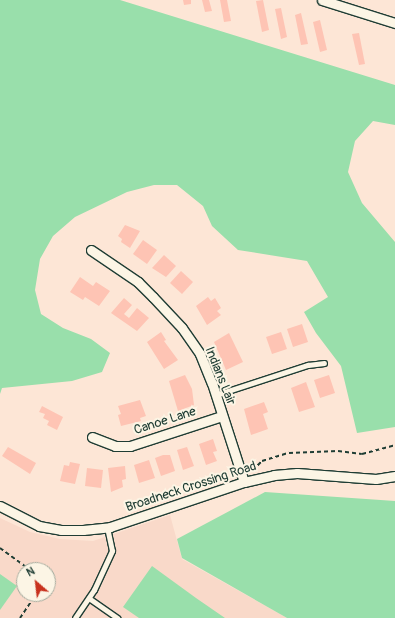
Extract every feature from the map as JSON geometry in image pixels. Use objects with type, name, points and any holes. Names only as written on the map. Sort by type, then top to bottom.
[{"type":"street","points":[[322,0],[395,23]]},
{"type":"street","name":"Indians Lair","points":[[91,250],[138,282],[182,328],[200,354],[216,395],[244,482]]},
{"type":"street","name":"Canoe Lane","points":[[92,437],[115,446],[130,446],[222,416]]},
{"type":"street","name":"Broadneck Crossing Road","points":[[0,506],[39,526],[61,530],[107,527],[244,482],[297,473],[339,478],[395,476]]},
{"type":"lane","points":[[216,395],[308,365],[324,362]]},
{"type":"lane","points":[[75,618],[89,598],[112,551],[107,527]]},
{"type":"lane","points":[[89,598],[118,618]]},
{"type":"path","points":[[244,482],[262,461],[284,454],[338,451],[362,454],[395,445]]},
{"type":"path","points":[[0,548],[19,562]]},
{"type":"path","points":[[20,618],[31,602]]},
{"type":"shaded area","points":[[170,515],[182,559],[287,618],[0,618],[0,518],[30,532],[60,539],[93,541]]},
{"type":"green space","points":[[0,0],[120,0],[395,85],[395,125],[373,121],[355,141],[348,172],[362,203],[395,242],[395,427],[357,433],[341,366],[316,333],[304,312],[328,297],[307,261],[238,250],[212,226],[203,206],[177,185],[154,185],[127,192],[75,217],[53,236],[40,259],[35,290],[41,314],[63,328],[91,339],[110,353],[102,372],[72,381],[2,388],[0,394]]},
{"type":"green space","points":[[265,492],[395,501],[395,618],[287,618],[182,558],[177,539]]},
{"type":"green space","points":[[152,566],[225,618],[139,618],[123,607]]},
{"type":"green space","points":[[0,574],[16,585],[16,587],[0,610]]},
{"type":"building","points":[[183,0],[191,0],[191,4],[184,5]]},
{"type":"building","points":[[202,0],[209,0],[212,11],[205,12]]},
{"type":"building","points":[[220,0],[227,0],[231,21],[224,22]]},
{"type":"building","points":[[263,0],[269,30],[262,32],[256,1]]},
{"type":"building","points":[[281,8],[287,37],[281,39],[275,9]]},
{"type":"building","points":[[301,13],[308,44],[301,45],[295,15]]},
{"type":"building","points":[[320,20],[327,50],[320,52],[313,22]]},
{"type":"building","points":[[359,33],[365,64],[359,65],[352,34]]},
{"type":"building","points":[[125,225],[140,231],[130,248],[121,242],[122,239],[118,236]]},
{"type":"building","points":[[143,240],[157,250],[147,264],[133,254]]},
{"type":"building","points":[[164,255],[176,266],[166,277],[152,268]]},
{"type":"building","points":[[181,271],[193,282],[182,294],[170,283]]},
{"type":"building","points":[[80,277],[93,286],[96,282],[110,291],[99,306],[85,297],[83,300],[70,292]]},
{"type":"building","points":[[208,297],[211,301],[215,298],[221,308],[217,311],[221,315],[207,325],[196,306]]},
{"type":"building","points":[[124,298],[132,305],[124,314],[129,318],[137,308],[149,318],[137,331],[111,313]]},
{"type":"building","points":[[302,324],[308,342],[293,347],[287,329]]},
{"type":"building","points":[[161,332],[166,340],[164,341],[178,360],[164,369],[147,342]]},
{"type":"building","points":[[281,332],[287,349],[272,354],[266,337]]},
{"type":"building","points":[[229,333],[243,362],[226,370],[214,342]]},
{"type":"building","points":[[185,375],[192,389],[194,405],[178,411],[169,381]]},
{"type":"building","points":[[329,375],[335,393],[320,398],[314,380]]},
{"type":"building","points":[[306,382],[315,407],[299,412],[291,388]]},
{"type":"building","points":[[140,400],[146,416],[140,418],[141,421],[121,426],[118,415],[121,414],[118,406]]},
{"type":"building","points":[[264,402],[268,412],[263,414],[268,429],[251,435],[244,409]]},
{"type":"building","points":[[42,406],[63,417],[57,430],[47,425],[49,421],[43,418],[45,414],[39,412]]},
{"type":"building","points":[[213,439],[217,451],[213,452],[217,461],[206,465],[199,444]]},
{"type":"building","points":[[8,447],[36,463],[30,474],[2,456]]},
{"type":"building","points":[[187,447],[194,466],[183,470],[177,450]]},
{"type":"building","points":[[163,455],[170,455],[175,471],[161,476],[155,458]]},
{"type":"building","points":[[149,460],[155,478],[139,483],[134,465]]},
{"type":"building","points":[[70,462],[80,464],[75,484],[60,481],[64,465],[69,466]]},
{"type":"building","points":[[125,466],[126,479],[122,480],[123,487],[111,492],[108,468]]},
{"type":"building","points":[[87,468],[103,470],[101,488],[85,486]]}]
